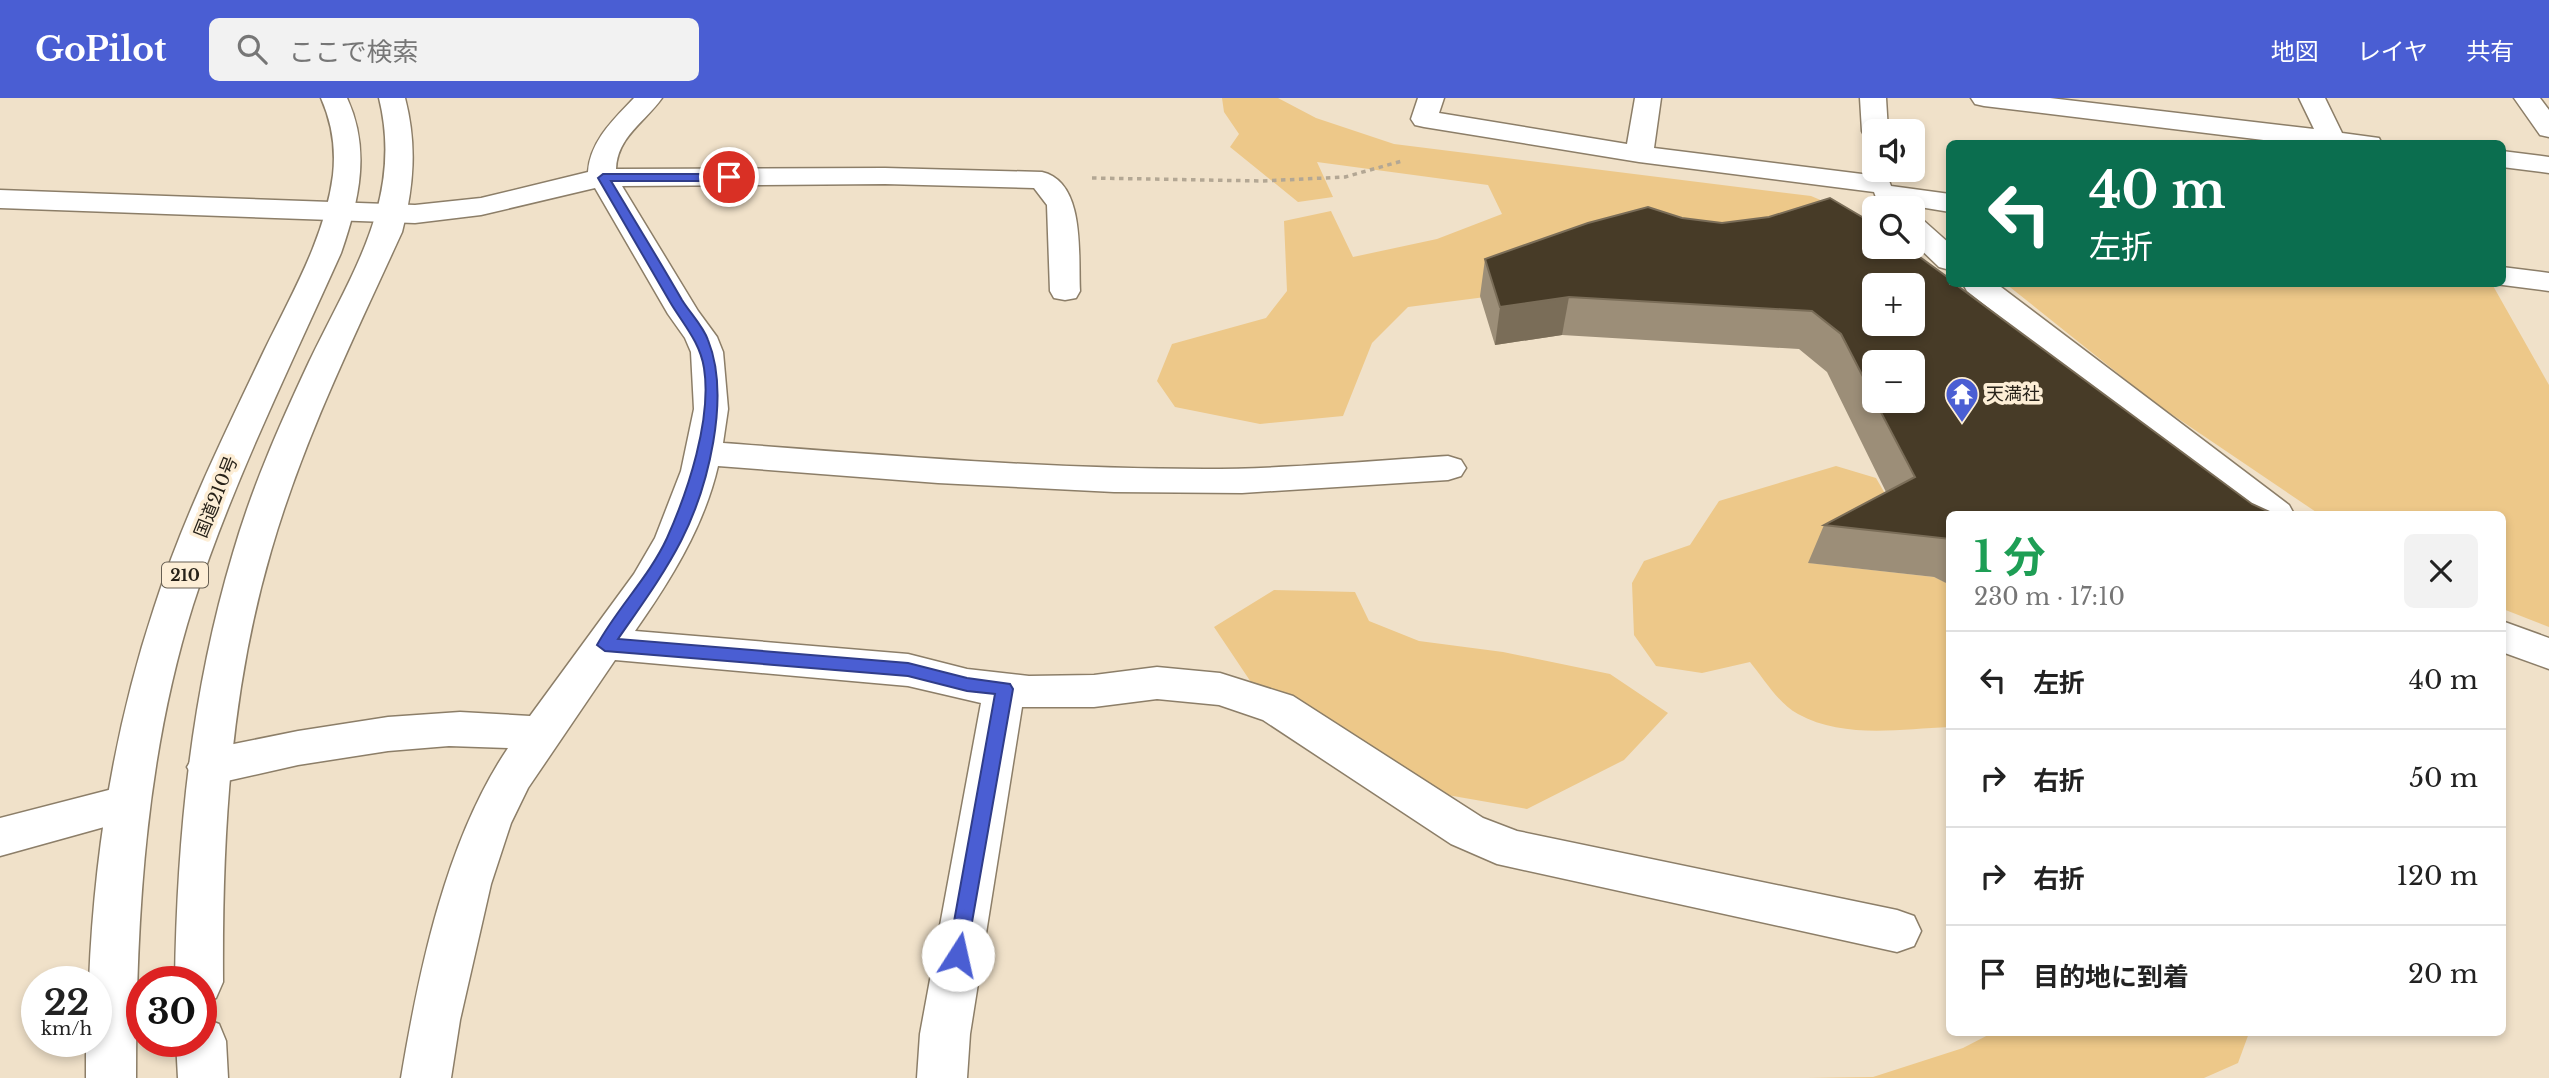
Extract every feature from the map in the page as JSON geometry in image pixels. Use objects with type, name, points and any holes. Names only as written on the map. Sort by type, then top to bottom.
[{"type":"main road","name":"国道210号","points":[[111,1078],[115,922],[137,743],[155,668],[186,572],[233,456],[326,253],[341,213],[346,179],[346,127],[334,98]]},
{"type":"main road","points":[[200,966],[200,906],[209,767],[223,673],[239,603],[270,495],[300,417],[387,232],[393,212],[402,163],[399,125],[392,98]]},
{"type":"main road","points":[[426,1078],[435,1020],[468,884],[489,823],[512,777],[540,733],[648,584],[674,538],[699,471],[711,409],[707,352],[701,337],[684,314],[603,178],[602,158],[606,150],[649,98]]},
{"type":"main road","points":[[1431,98],[1424,118],[1639,154],[1885,189],[1946,202]]},
{"type":"main road","points":[[1639,154],[1648,98]]},
{"type":"main road","points":[[1873,98],[1874,119]]},
{"type":"main road","points":[[1984,98],[2093,105],[2339,140]]},
{"type":"main road","points":[[2312,98],[2332,139]]},
{"type":"main road","points":[[2527,98],[2549,129]]},
{"type":"main road","points":[[2506,160],[2549,165]]},
{"type":"main road","points":[[0,199],[341,213],[463,210],[581,180],[603,178],[885,176],[1042,180],[1061,204],[1065,291]]},
{"type":"main road","points":[[1925,237],[1946,257]]},
{"type":"main road","points":[[2506,277],[2549,282]]},
{"type":"main road","points":[[1982,287],[2272,511]]},
{"type":"main road","points":[[702,453],[1001,475],[1173,481],[1240,481],[1448,468]]},
{"type":"main road","points":[[2506,638],[2549,654]]},
{"type":"main road","points":[[605,645],[908,670],[967,685],[1029,692],[1094,691],[1157,683],[1220,689],[1278,708],[1467,831],[1513,850],[1896,931]]},
{"type":"main road","points":[[942,1078],[944,1034],[1004,689]]},
{"type":"main road","points":[[209,767],[271,752],[390,734],[450,729],[540,733]]},
{"type":"main road","points":[[0,837],[128,803]]},
{"type":"main road","points":[[202,1057],[203,1078]]},
{"type":"path","points":[[1042,180],[1131,178],[1262,181],[1345,177],[1402,161]]},
{"type":"shaded area","points":[[1222,98],[1278,98],[1316,118],[1394,144],[1811,196],[1837,207],[1862,234],[1862,249],[1408,307],[1372,343],[1343,416],[1260,424],[1175,407],[1157,381],[1172,344],[1266,318],[1287,291],[1284,221],[1331,211],[1353,257],[1437,239],[1502,214],[1488,185],[1317,162],[1333,197],[1298,202],[1230,147],[1239,134],[1224,112]]},
{"type":"shaded area","points":[[2010,287],[2494,287],[2549,385],[2549,627],[2506,610],[2506,511],[2315,511],[2155,403]]},
{"type":"shaded area","points":[[1836,466],[1876,478],[1898,516],[1810,563],[1934,577],[1946,583],[1946,727],[1872,731],[1815,722],[1784,704],[1750,662],[1702,673],[1656,666],[1634,635],[1632,583],[1644,561],[1690,545],[1719,501]]},
{"type":"shaded area","points":[[1274,590],[1355,592],[1369,621],[1419,641],[1503,652],[1610,674],[1668,713],[1624,760],[1527,809],[1413,789],[1269,709],[1214,627]]},
{"type":"shaded area","points":[[1986,1036],[2248,1036],[2238,1063],[2204,1078],[1807,1078],[1873,1077],[1963,1048]]},
{"type":"building","name":"天満社","points":[[1830,198],[1862,217],[1862,259],[1922,259],[1946,276],[1946,287],[1959,287],[2252,504],[2267,511],[1946,511],[1946,539],[1824,525],[1915,477],[1881,413],[1925,413],[1925,350],[1862,350],[1862,375],[1841,334],[1812,311],[1569,297],[1500,307],[1485,259],[1588,223],[1648,207],[1682,218],[1722,223],[1769,217]]},
{"type":"place","name":"天満社","points":[[1962,424]]},
{"type":"route","points":[[729,177],[603,178],[684,314],[701,337],[710,368],[711,409],[699,471],[674,538],[648,584],[605,645],[908,670],[967,685],[1004,689],[958,955]]}]
